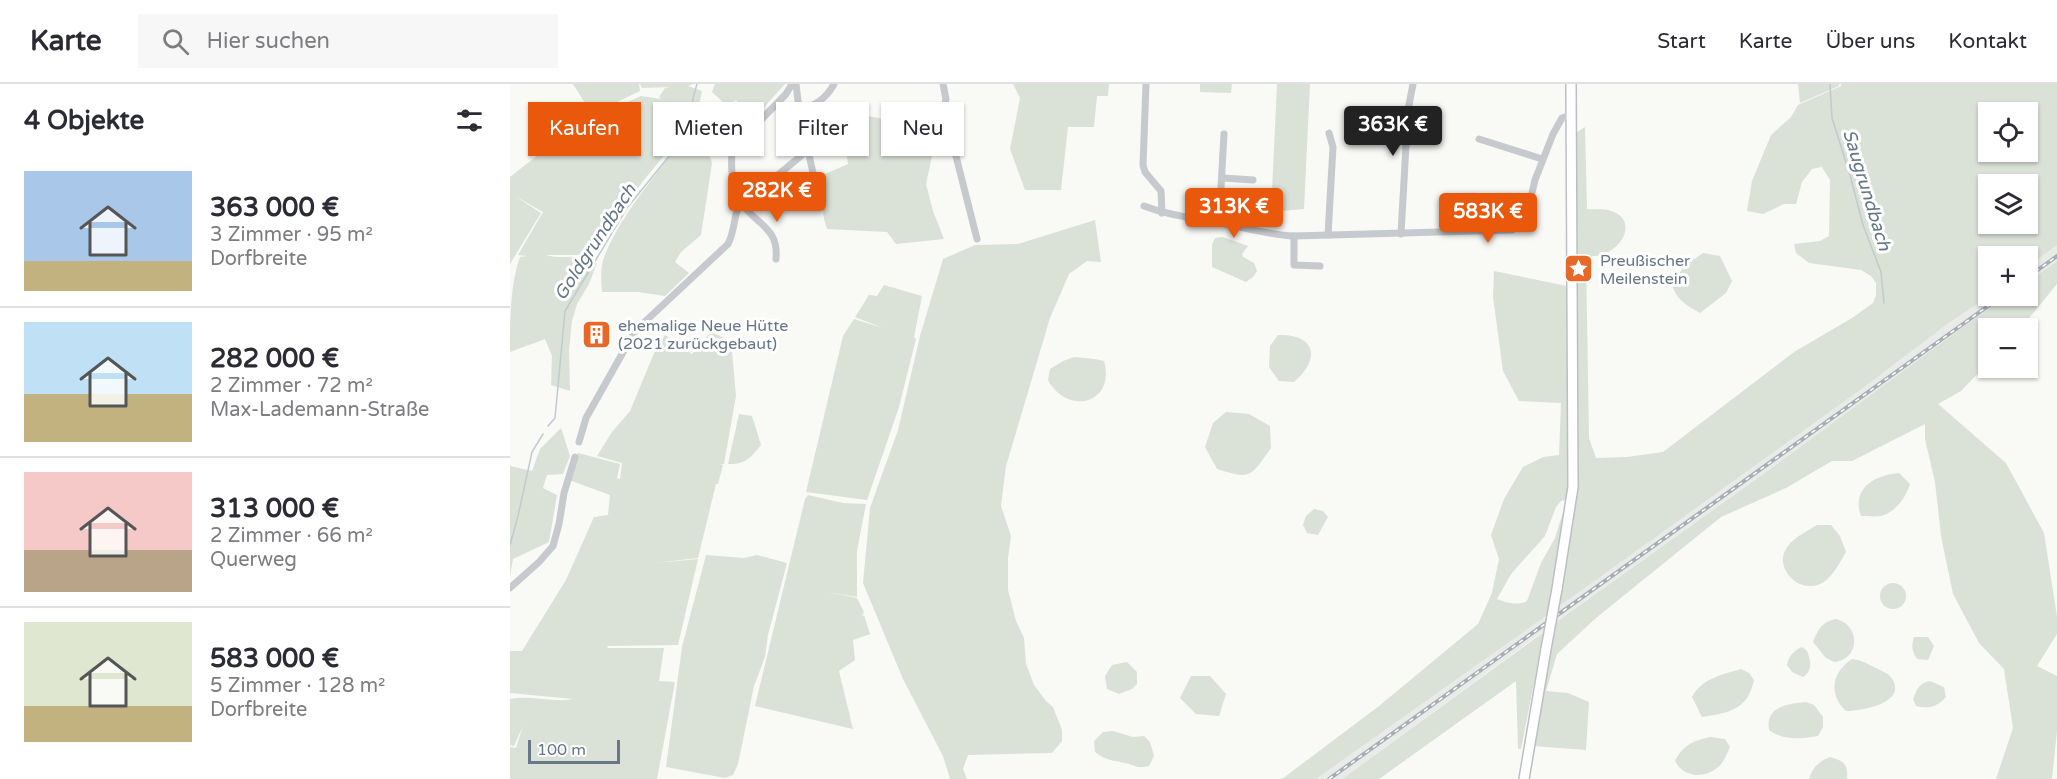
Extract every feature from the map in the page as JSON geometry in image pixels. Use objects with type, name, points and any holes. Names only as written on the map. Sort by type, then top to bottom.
[{"type":"main road","points":[[1524,779],[1574,488],[1571,84]]},
{"type":"street","points":[[794,84],[797,102]]},
{"type":"street","points":[[776,260],[775,238],[740,201],[731,175],[732,150],[794,84]]},
{"type":"street","points":[[819,102],[830,93],[834,84]]},
{"type":"street","points":[[943,84],[946,99],[944,109],[977,239]]},
{"type":"street","points":[[1146,84],[1143,165],[1145,172],[1161,191],[1161,213]]},
{"type":"street","points":[[1401,234],[1408,110],[1413,84]]},
{"type":"street","points":[[1144,206],[1161,213],[1271,235],[1512,230],[1521,224],[1527,214],[1542,159],[1560,121],[1565,116],[1571,115]]},
{"type":"street","points":[[1328,235],[1333,147],[1329,133]]},
{"type":"street","points":[[1220,223],[1224,134]]},
{"type":"street","points":[[1479,139],[1542,159]]},
{"type":"street","points":[[579,442],[586,418],[635,331],[728,244],[740,201],[767,184],[801,156]]},
{"type":"street","points":[[809,156],[820,205]]},
{"type":"street","points":[[1223,178],[1252,180]]},
{"type":"street","points":[[1294,236],[1294,265],[1320,266]]},
{"type":"street","points":[[510,588],[553,546],[564,493],[575,457]]},
{"type":"shaded area","points":[[573,84],[639,84],[640,91],[617,102],[584,102]]},
{"type":"shaded area","points":[[640,84],[693,84],[688,86],[702,91],[700,102],[653,102],[653,156],[664,156],[643,181],[591,255],[545,255],[585,258],[597,263],[589,284],[577,304],[572,321],[569,350],[570,391],[551,385],[552,356],[545,339],[510,352],[514,279],[520,257],[527,256],[518,255],[543,212],[515,196],[541,213],[510,264],[510,177],[537,156],[641,156],[641,102],[628,102],[641,96],[661,99],[659,97],[665,88],[670,87],[642,88]]},
{"type":"shaded area","points":[[715,84],[785,84],[764,107],[764,102],[738,102],[736,100],[723,102],[712,92]]},
{"type":"shaded area","points":[[1013,84],[1109,84],[1108,96],[1097,96],[1094,127],[1068,127],[1061,190],[1025,190],[1010,149],[1020,98]]},
{"type":"shaded area","points":[[1200,84],[1232,84],[1231,93],[1200,92]]},
{"type":"shaded area","points":[[1277,84],[1310,84],[1304,209],[1271,212]]},
{"type":"shaded area","points":[[1798,84],[1839,84],[1839,86],[1800,103]]},
{"type":"shaded area","points":[[1841,84],[2057,84],[2057,245],[2038,259],[2038,246],[1978,246],[1978,304],[1558,607],[1577,496],[1574,134],[1585,127],[1587,209],[1611,211],[1624,220],[1625,226],[1622,239],[1611,250],[1602,255],[1586,257],[1589,438],[1596,458],[1627,457],[1663,452],[1794,352],[1873,303],[1876,283],[1871,276],[1861,270],[1809,263],[1796,253],[1794,244],[1820,241],[1829,236],[1830,180],[1822,167],[1812,169],[1802,182],[1796,204],[1784,204],[1763,214],[1747,211],[1752,181],[1771,135],[1791,117],[1798,105]]},
{"type":"shaded area","points":[[869,116],[881,119],[881,156],[932,156],[926,184],[944,239],[896,244],[887,232],[827,229],[818,177],[848,164],[847,156],[869,156]]},
{"type":"shaded area","points":[[670,156],[710,156],[712,163],[701,235],[681,252],[675,262],[689,273],[665,296],[638,292],[602,292],[602,264],[605,255],[622,221]]},
{"type":"shaded area","points":[[1095,220],[1101,262],[1087,261],[1069,274],[1050,318],[1006,466],[1001,506],[1011,536],[1008,590],[1016,621],[1024,638],[1026,664],[1034,685],[1053,707],[1062,730],[1062,741],[1052,753],[968,755],[963,769],[967,779],[950,779],[943,756],[903,679],[863,583],[870,508],[898,430],[920,336],[943,259],[975,245],[1018,244]]},
{"type":"shaded area","points":[[1223,237],[1248,246],[1242,254],[1243,257],[1254,263],[1257,271],[1246,282],[1212,267],[1212,245],[1215,238]]},
{"type":"shaded area","points":[[2057,245],[2057,261],[2038,275],[2038,259]]},
{"type":"shaded area","points":[[1703,253],[1720,256],[1732,281],[1726,293],[1700,313],[1683,302],[1672,285],[1684,266]]},
{"type":"shaded area","points":[[2057,261],[2057,284],[2029,318],[1978,318],[1978,373],[1961,391],[1938,404],[2006,463],[2044,533],[2057,617],[2057,634],[2037,666],[2057,676],[2057,731],[2052,779],[1996,779],[2013,728],[2004,669],[1979,643],[1953,594],[1941,536],[1935,482],[1925,439],[1925,424],[1852,461],[1832,461],[1786,488],[1721,517],[1596,618],[1557,654],[1546,691],[1568,693],[1589,702],[1586,750],[1533,746],[1555,623],[1769,470],[1991,306],[2038,306],[2038,275]]},
{"type":"shaded area","points":[[1494,271],[1567,286],[1569,499],[1561,501],[1556,507],[1545,536],[1511,574],[1497,599],[1512,603],[1527,601],[1541,563],[1555,538],[1564,509],[1568,505],[1547,615],[1316,779],[1282,779],[1379,706],[1478,624],[1492,593],[1499,559],[1491,535],[1504,499],[1523,467],[1543,457],[1559,455],[1561,403],[1519,401],[1503,371],[1493,297]]},
{"type":"shaded area","points":[[884,285],[922,296],[914,337],[916,339],[899,407],[867,500],[806,492],[843,336],[854,319],[883,328],[855,317],[869,295],[877,296]]},
{"type":"shaded area","points":[[1978,304],[1978,306],[1991,306],[1342,779],[1316,779],[1863,388],[1950,322]]},
{"type":"shaded area","points":[[711,332],[731,341],[736,396],[724,464],[720,464],[723,465],[718,484],[716,484],[698,558],[655,563],[698,559],[678,645],[607,646],[608,648],[664,648],[659,681],[675,682],[657,779],[510,779],[510,747],[516,748],[523,726],[514,746],[510,745],[510,699],[573,699],[510,693],[510,651],[522,651],[566,580],[594,517],[608,515],[610,495],[569,480],[578,453],[620,464],[617,478],[620,479],[622,463],[597,456],[612,432],[630,411],[655,351],[665,335],[692,354]]},
{"type":"shaded area","points":[[1278,335],[1300,339],[1307,343],[1310,350],[1311,357],[1308,365],[1294,382],[1279,381],[1269,367],[1270,346]]},
{"type":"shaded area","points":[[1074,357],[1104,361],[1106,375],[1103,387],[1097,395],[1088,400],[1067,399],[1057,392],[1048,380],[1050,369]]},
{"type":"shaded area","points":[[1226,412],[1249,414],[1270,426],[1271,448],[1259,465],[1249,474],[1237,474],[1217,469],[1205,447],[1213,423]]},
{"type":"shaded area","points":[[739,414],[752,416],[761,445],[747,460],[728,464]]},
{"type":"shaded area","points":[[561,428],[570,456],[563,474],[547,475],[543,488],[557,495],[549,542],[513,559],[510,576],[510,466],[532,471],[540,449]]},
{"type":"shaded area","points":[[1899,473],[1910,484],[1900,503],[1881,516],[1861,516],[1859,498],[1867,485],[1890,474]]},
{"type":"shaded area","points":[[808,495],[843,503],[866,504],[857,551],[857,597],[828,592],[857,598],[864,612],[861,617],[864,615],[870,634],[853,640],[855,660],[839,671],[853,729],[755,706],[805,499]]},
{"type":"shaded area","points":[[1314,509],[1323,511],[1328,517],[1318,535],[1307,533],[1303,525],[1306,516]]},
{"type":"shaded area","points":[[1817,525],[1831,525],[1840,536],[1846,552],[1828,579],[1811,586],[1793,580],[1785,569],[1783,557],[1791,542]]},
{"type":"shaded area","points":[[706,555],[744,558],[757,555],[787,563],[768,635],[765,657],[754,686],[738,764],[733,775],[725,778],[666,767],[682,647]]},
{"type":"shaded area","points":[[1893,583],[1902,587],[1906,596],[1902,605],[1893,609],[1884,605],[1880,596],[1884,587]]},
{"type":"shaded area","points":[[1836,619],[1844,622],[1850,628],[1854,642],[1849,655],[1843,660],[1834,662],[1826,658],[1813,642],[1821,627]]},
{"type":"shaded area","points":[[1544,632],[1521,749],[1518,749],[1516,681],[1379,779],[1342,779]]},
{"type":"shaded area","points":[[1914,637],[1928,637],[1934,646],[1928,660],[1917,659],[1912,648]]},
{"type":"shaded area","points":[[1802,647],[1807,651],[1810,665],[1803,677],[1792,672],[1787,665],[1792,654]]},
{"type":"shaded area","points":[[1852,659],[1866,663],[1890,676],[1895,685],[1890,698],[1873,707],[1846,711],[1837,698],[1835,684],[1840,670]]},
{"type":"shaded area","points":[[1127,662],[1137,672],[1137,684],[1132,689],[1119,694],[1107,689],[1105,676],[1112,665]]},
{"type":"shaded area","points":[[1741,669],[1749,673],[1754,680],[1747,698],[1736,708],[1702,717],[1692,697],[1696,691],[1713,678]]},
{"type":"shaded area","points":[[1191,676],[1210,676],[1226,694],[1219,716],[1196,714],[1180,698]]},
{"type":"shaded area","points":[[1930,681],[1944,687],[1946,697],[1932,706],[1916,706],[1913,699],[1917,689],[1923,683]]},
{"type":"shaded area","points":[[1806,702],[1814,705],[1823,717],[1823,727],[1818,736],[1792,738],[1780,736],[1769,730],[1769,722],[1774,711],[1785,705]]},
{"type":"shaded area","points":[[1113,731],[1133,737],[1144,736],[1150,742],[1154,756],[1149,766],[1139,767],[1110,760],[1095,752],[1094,741],[1103,732]]},
{"type":"shaded area","points":[[1710,737],[1725,739],[1730,747],[1725,759],[1712,772],[1706,774],[1694,775],[1683,770],[1675,761],[1685,747]]},
{"type":"shaded area","points":[[1830,757],[1844,764],[1847,779],[1809,779],[1816,765]]},
{"type":"waterway","name":"Goldgrundbach","points":[[548,426],[555,418],[565,311],[627,208],[683,139],[691,124],[693,98],[697,84]]},
{"type":"waterway","name":"Saugrundbach","points":[[1830,84],[1832,118],[1863,225],[1881,272],[1884,303]]},
{"type":"waterway","name":"Goldgrundbach","points":[[510,545],[532,452],[543,434]]},
{"type":"railway","points":[[2038,270],[2057,256]]},
{"type":"railway","points":[[1329,779],[1988,306]]},
{"type":"place","name":"Preußischer Meilenstein","points":[[1579,269]]},
{"type":"place","name":"ehemalige Neue Hütte (2021 zurückgebaut)","points":[[597,334]]}]
